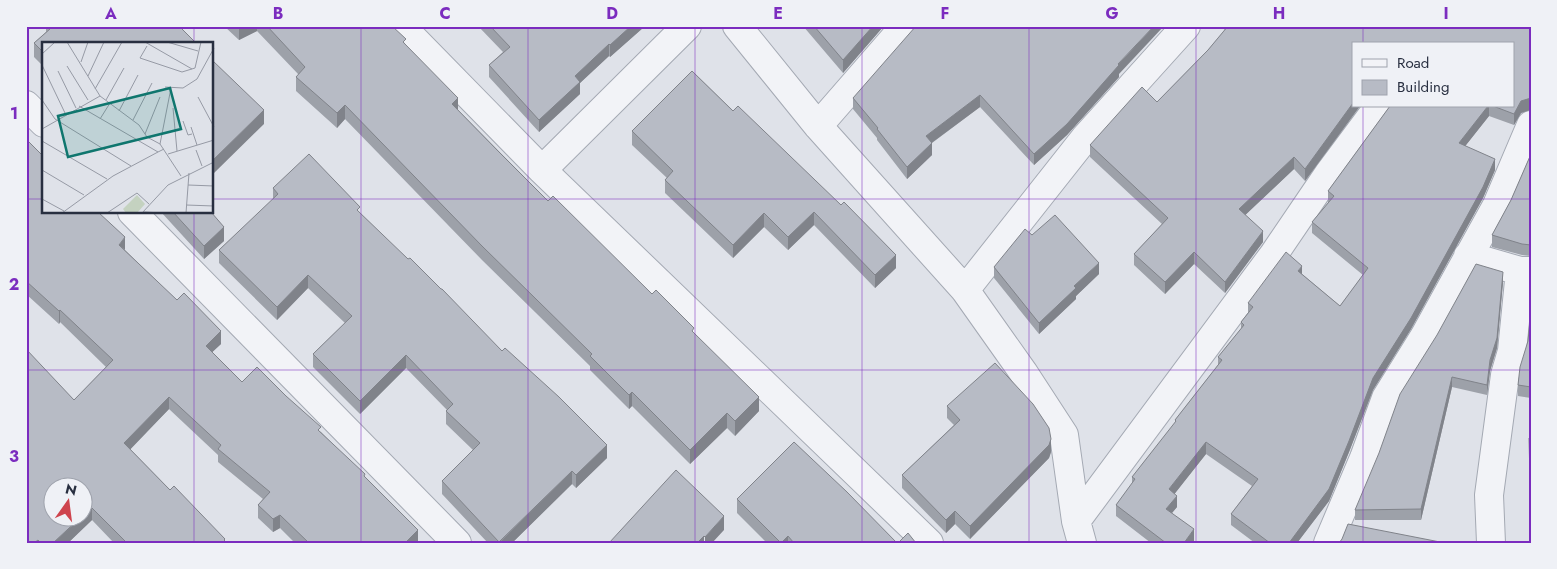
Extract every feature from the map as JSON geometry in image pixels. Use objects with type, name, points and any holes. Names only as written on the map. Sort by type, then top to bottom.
[{"type":"street","points":[[401,26],[542,170],[929,543]]},
{"type":"street","points":[[542,170],[687,26]]},
{"type":"street","points":[[737,26],[818,126],[965,290],[1064,435],[1079,532]]},
{"type":"street","points":[[818,126],[905,26]]},
{"type":"street","points":[[965,290],[1085,138],[1186,26]]},
{"type":"street","points":[[26,105],[42,121]]},
{"type":"street","points":[[1079,532],[1329,173],[1378,108]]},
{"type":"street","points":[[1328,543],[1364,458],[1386,398],[1424,337],[1497,205],[1531,125]]},
{"type":"street","points":[[134,214],[457,543]]},
{"type":"street","points":[[1468,256],[1525,271],[1512,351],[1505,375],[1489,495],[1491,543]]},
{"type":"building","points":[[47,26],[179,26],[195,42],[42,42],[42,51],[34,43],[50,29]]},
{"type":"building","points":[[267,26],[392,26],[406,39],[403,42],[458,98],[452,104],[500,153],[548,201],[553,196],[652,294],[656,290],[694,328],[692,331],[759,397],[735,421],[727,413],[690,450],[632,392],[629,395],[590,356],[592,354],[482,246],[345,105],[337,113],[296,77],[305,67]]},
{"type":"building","points":[[490,26],[631,26],[575,76],[580,82],[539,120],[489,65],[510,47]]},
{"type":"building","points":[[814,26],[873,26],[843,60]]},
{"type":"building","points":[[916,26],[1154,26],[1118,64],[1067,124],[1034,154],[980,95],[926,136],[932,143],[907,167],[853,98]]},
{"type":"building","points":[[1228,26],[1531,26],[1531,98],[1521,101],[1514,114],[1498,108],[1514,108],[1514,42],[1352,42],[1352,104],[1305,169],[1294,157],[1239,209],[1263,231],[1225,282],[1194,252],[1165,282],[1134,254],[1168,218],[1090,145],[1142,87],[1157,102],[1208,50]]},
{"type":"building","points":[[214,62],[264,110],[214,159]]},
{"type":"building","points":[[692,71],[733,111],[738,106],[841,205],[844,202],[896,255],[875,275],[814,212],[788,237],[764,213],[733,245],[665,180],[673,171],[632,131]]},
{"type":"building","points":[[1389,108],[1486,108],[1459,143],[1495,159],[1483,187],[1411,318],[1373,378],[1329,489],[1289,543],[1270,543],[1231,514],[1258,479],[1206,442],[1169,489],[1177,496],[1166,509],[1194,529],[1184,543],[1166,543],[1116,505],[1135,479],[1132,477],[1222,360],[1218,357],[1244,325],[1241,322],[1253,307],[1248,303],[1286,252],[1302,266],[1298,271],[1340,306],[1368,268],[1312,222],[1334,196],[1328,191]]},
{"type":"building","points":[[26,139],[42,155],[42,214],[100,214],[125,237],[119,245],[177,300],[184,293],[221,331],[206,346],[242,382],[257,367],[321,427],[318,430],[365,474],[364,476],[418,530],[405,543],[309,543],[280,515],[273,519],[258,505],[270,492],[218,449],[221,445],[169,397],[124,443],[170,490],[174,486],[227,543],[126,543],[92,508],[92,476],[42,476],[42,526],[71,526],[53,543],[41,543],[38,540],[34,543],[26,543],[26,349],[74,400],[113,360],[26,281]]},
{"type":"building","points":[[309,154],[360,207],[357,210],[442,289],[502,351],[505,348],[559,397],[607,445],[576,475],[572,471],[499,542],[442,481],[480,443],[446,411],[453,404],[406,355],[360,401],[313,354],[352,316],[308,275],[277,307],[219,250],[278,194],[273,188]]},
{"type":"building","points":[[1531,154],[1531,245],[1492,235],[1511,200]]},
{"type":"building","points":[[175,214],[213,214],[224,227],[204,246]]},
{"type":"building","points":[[1055,215],[1099,263],[1039,323],[994,267],[1025,229],[1032,235]]},
{"type":"building","points":[[1476,264],[1503,272],[1497,338],[1490,360],[1487,385],[1452,377],[1421,509],[1355,510],[1379,453],[1400,394],[1437,335]]},
{"type":"building","points":[[1531,309],[1531,387],[1518,385],[1520,367],[1528,341]]},
{"type":"building","points":[[995,363],[1033,404],[1049,428],[1051,439],[1049,445],[970,526],[955,511],[946,520],[902,475],[960,420],[947,406]]},
{"type":"building","points":[[1529,438],[1531,438],[1531,520]]},
{"type":"building","points":[[794,442],[897,543],[794,543],[788,536],[781,543],[737,499]]},
{"type":"building","points":[[676,470],[724,516],[705,537],[697,543],[609,543]]},
{"type":"building","points":[[1348,524],[1440,542],[1339,543]]},
{"type":"building","points":[[908,533],[916,543],[898,543]]}]
